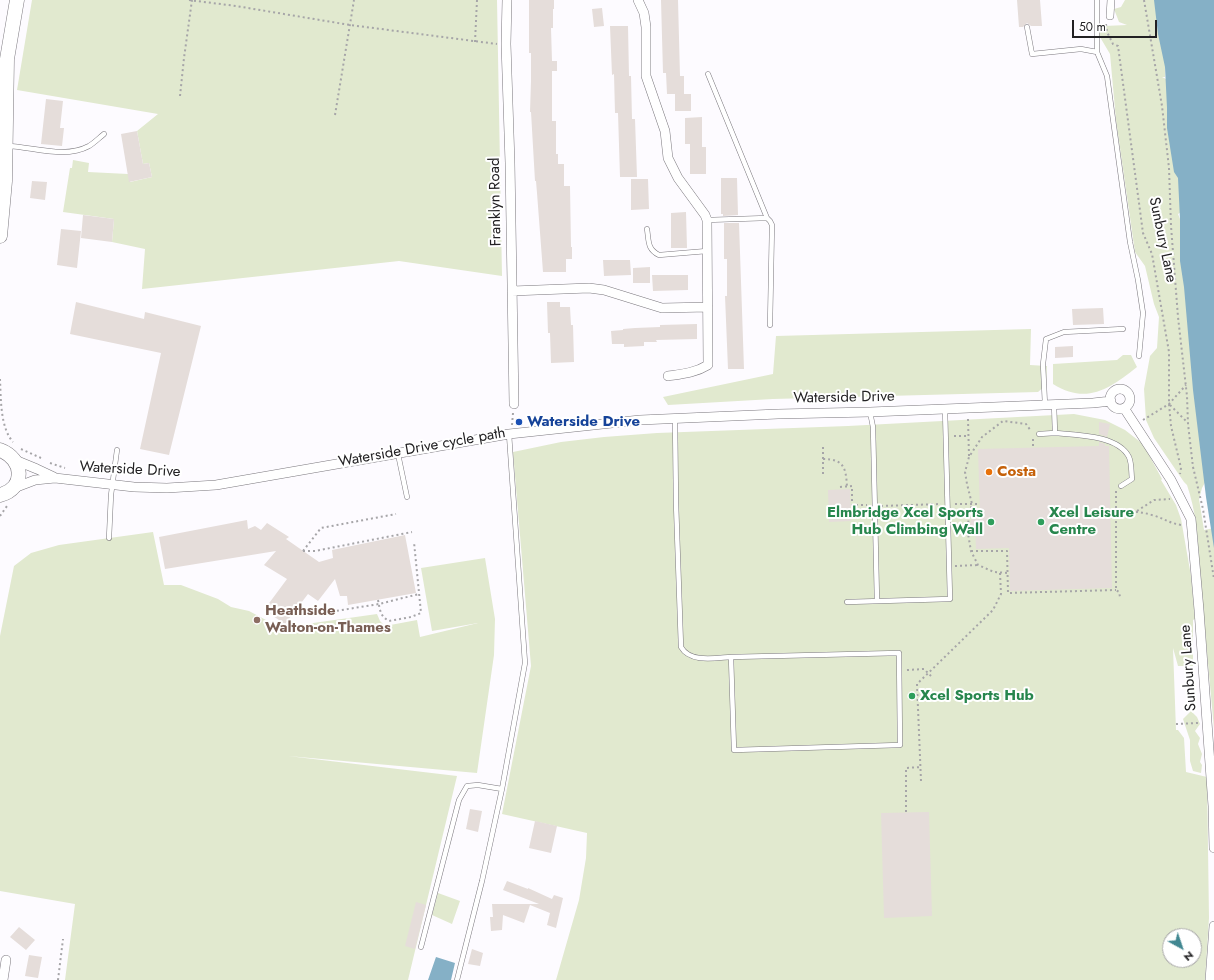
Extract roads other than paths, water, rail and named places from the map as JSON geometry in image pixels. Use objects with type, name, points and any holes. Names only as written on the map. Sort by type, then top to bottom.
[{"type":"main road","points":[[0,236],[6,181],[7,59],[17,0]]},
{"type":"main road","points":[[0,450],[7,453],[15,460],[19,471],[18,479],[14,488],[0,495]]},
{"type":"street","name":"Franklyn Road","points":[[506,0],[514,404]]},
{"type":"street","points":[[638,0],[644,13],[646,27],[646,76],[665,131],[668,158],[678,178],[707,220],[708,365],[691,373],[668,376]]},
{"type":"street","points":[[1110,16],[1111,0]]},
{"type":"street","points":[[512,291],[589,288],[604,290],[662,308],[708,307]]},
{"type":"street","points":[[1116,390],[1122,390],[1130,397],[1130,401],[1124,408],[1117,408],[1111,401],[1111,395],[1116,390]]},
{"type":"street","name":"Waterside Drive","points":[[14,488],[35,480],[55,478],[113,486],[167,488],[216,485],[398,454],[510,430],[675,418],[870,412],[1111,401]]},
{"type":"street","name":"Sunbury Lane","points":[[1124,408],[1176,490],[1191,519],[1213,806],[1214,848]]},
{"type":"street","name":"Waterside Drive","points":[[15,460],[55,478]]},
{"type":"street","points":[[1210,980],[1214,926]]},
{"type":"street","points":[[3,980],[6,960]]},
{"type":"lane","points":[[1097,0],[1097,52],[1107,76],[1130,242],[1143,313],[1139,356]]},
{"type":"lane","points":[[1027,27],[1032,54],[1081,49],[1097,52]]},
{"type":"lane","points":[[708,74],[767,218],[772,225],[770,325]]},
{"type":"lane","points":[[6,146],[53,151],[72,151],[88,146],[104,134]]},
{"type":"lane","points":[[707,220],[767,218]]},
{"type":"lane","points":[[647,228],[649,246],[654,252],[660,255],[707,251]]},
{"type":"lane","points":[[1045,405],[1043,364],[1046,339],[1064,332],[1123,329]]},
{"type":"lane","points":[[1054,404],[1055,433]]},
{"type":"lane","points":[[847,602],[950,599],[945,409]]},
{"type":"lane","points":[[870,412],[873,427],[877,601]]},
{"type":"lane","points":[[675,418],[676,503],[681,647],[687,655],[695,658],[731,657],[899,653],[900,745],[734,750],[731,657]]},
{"type":"lane","points":[[457,980],[482,882],[502,789],[525,663],[510,430]]},
{"type":"lane","points":[[1039,434],[1055,433],[1083,435],[1119,445],[1125,450],[1131,463],[1132,479],[1121,486]]},
{"type":"lane","points":[[109,538],[111,495],[117,450]]},
{"type":"lane","points":[[398,454],[407,496]]},
{"type":"lane","points":[[421,947],[459,800],[467,786],[478,785],[502,789]]},
{"type":"water","points":[[1154,0],[1214,0],[1214,548],[1206,497],[1193,390],[1184,287],[1180,261],[1178,178],[1174,172],[1167,128],[1165,67],[1158,34]]},
{"type":"water","points":[[436,957],[455,963],[451,980],[428,980]]},
{"type":"place","name":"Waterside Drive","points":[[519,422]]},
{"type":"place","name":"Costa","points":[[989,472]]},
{"type":"place","name":"Elmbridge Xcel Sports Hub Climbing Wall","points":[[991,522]]},
{"type":"place","name":"Xcel Leisure Centre","points":[[1041,522]]},
{"type":"place","name":"Heathside Walton-on-Thames","points":[[257,620]]},
{"type":"place","name":"Xcel Sports Hub","points":[[912,696]]}]
